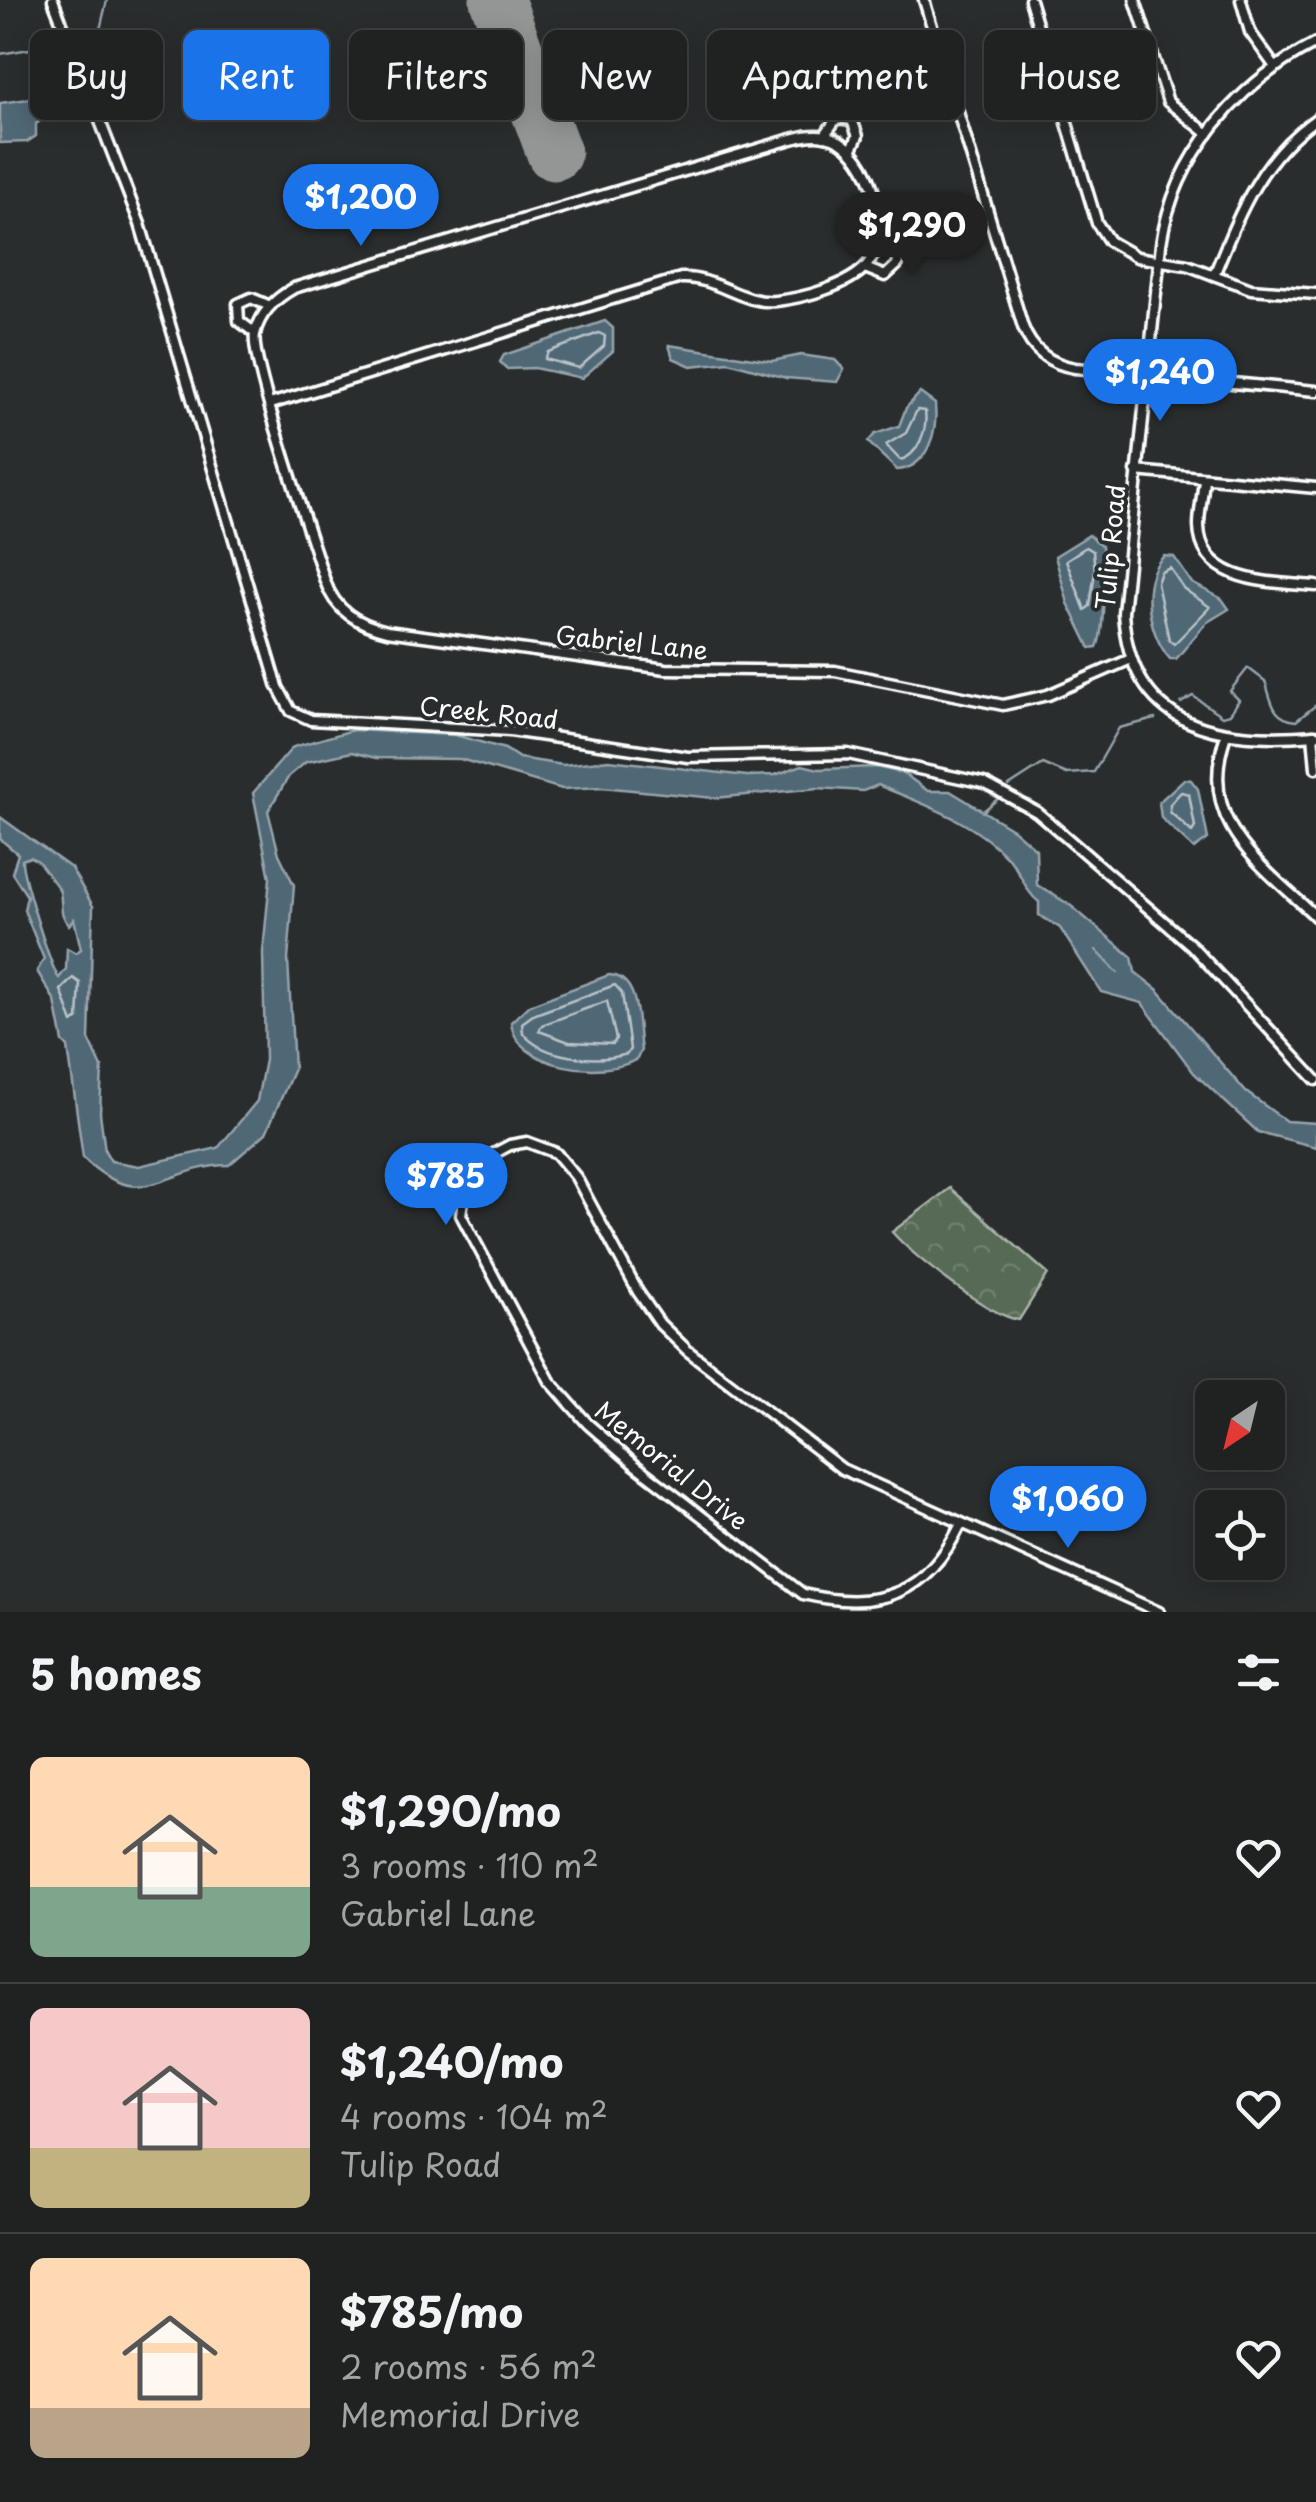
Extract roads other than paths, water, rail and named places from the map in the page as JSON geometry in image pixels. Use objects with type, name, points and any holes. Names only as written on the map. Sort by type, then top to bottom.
[{"type":"street","name":"Creek Road","points":[[54,0],[140,224],[282,700],[291,711],[311,720],[460,726],[688,757],[848,754],[984,783],[1037,812],[1178,933],[1316,1080]]},
{"type":"street","points":[[924,0],[1026,334],[1055,363],[1316,391]]},
{"type":"street","points":[[1030,0],[1098,223],[1124,252],[1158,262],[1187,264],[1251,289],[1316,294]]},
{"type":"street","points":[[1136,0],[1168,102],[1208,134]]},
{"type":"street","points":[[1241,0],[1250,32],[1275,67]]},
{"type":"street","name":"Tulip Road","points":[[1315,735],[1252,739],[1226,735],[1200,729],[1169,711],[1131,659],[1123,613],[1158,262],[1178,188],[1208,134],[1238,98],[1275,67],[1316,43]]},
{"type":"street","name":"Gabriel Lane","points":[[270,404],[681,278],[700,279],[768,302],[838,284],[865,268],[885,276],[898,264],[897,256],[879,239],[866,176],[851,150],[858,136],[852,120],[838,118],[824,136],[788,140],[294,288],[270,306],[251,298],[238,304],[239,321],[255,333],[254,345],[270,404],[330,594],[364,625],[666,669],[834,671],[1003,705],[1048,695],[1131,659]]},
{"type":"street","points":[[1214,276],[1253,186],[1282,149],[1316,119]]},
{"type":"street","points":[[824,136],[851,150]]},
{"type":"street","points":[[865,268],[879,239]]},
{"type":"street","points":[[255,333],[270,306]]},
{"type":"street","points":[[1136,471],[1316,488]]},
{"type":"street","points":[[1204,478],[1199,527],[1213,559],[1247,579],[1316,586]]},
{"type":"street","points":[[1226,735],[1218,765],[1221,806],[1230,832],[1316,917]]},
{"type":"street","points":[[1315,735],[1316,768]]},
{"type":"street","name":"Memorial Drive","points":[[961,1524],[928,1579],[909,1596],[881,1607],[854,1610],[827,1606],[803,1594],[635,1465],[588,1424],[550,1382],[466,1230],[460,1202],[470,1171],[510,1145],[527,1142],[556,1153],[576,1176],[638,1292],[688,1352],[842,1469],[1160,1612]]},
{"type":"water","points":[[28,99],[30,120],[42,120],[36,124],[36,136],[27,142],[0,143],[0,103]]},
{"type":"water","points":[[605,321],[613,328],[613,351],[582,378],[534,368],[507,369],[500,362],[504,355]]},
{"type":"water","points":[[669,345],[772,361],[801,355],[835,360],[844,369],[837,382],[786,378],[729,362],[691,366],[673,358]]},
{"type":"water","points":[[920,393],[935,404],[932,436],[916,463],[897,470],[868,442],[875,434],[899,426],[906,408]]},
{"type":"water","points":[[1089,535],[1102,546],[1104,582],[1100,639],[1097,647],[1090,648],[1068,603],[1055,556]]},
{"type":"water","points":[[1164,556],[1174,557],[1192,583],[1222,599],[1229,609],[1206,623],[1176,659],[1170,659],[1162,648],[1149,607],[1151,579]]},
{"type":"water","points":[[353,730],[455,735],[505,749],[519,758],[563,765],[609,760],[747,776],[775,775],[802,765],[819,769],[876,767],[903,773],[928,791],[950,791],[1014,830],[1036,849],[1037,885],[1070,905],[1132,957],[1135,972],[1158,990],[1246,1092],[1286,1121],[1316,1123],[1316,1147],[1258,1132],[1194,1073],[1142,1003],[1101,992],[1060,928],[1039,915],[1039,902],[1013,863],[994,845],[947,815],[878,785],[863,791],[818,788],[714,798],[602,787],[562,789],[460,759],[376,758],[352,752],[306,762],[289,776],[268,811],[279,854],[294,885],[288,960],[294,1069],[266,1133],[229,1165],[207,1167],[139,1186],[123,1184],[83,1158],[68,1047],[63,1042],[55,1001],[37,971],[44,959],[24,910],[27,896],[12,873],[18,854],[0,839],[0,817],[71,868],[93,906],[89,1039],[102,1067],[100,1113],[105,1151],[111,1161],[139,1166],[218,1148],[257,1101],[265,1060],[263,952],[270,878],[253,793],[293,747]],"holes":[[[30,857],[38,861],[59,889],[65,920],[69,925],[74,919],[81,949],[76,953],[67,948],[66,969],[59,978],[23,869],[22,860]]]},
{"type":"water","points":[[1184,779],[1191,780],[1198,789],[1208,839],[1194,849],[1161,818],[1159,802]]},
{"type":"water","points":[[609,975],[627,984],[636,1004],[641,1050],[637,1059],[604,1069],[563,1066],[528,1050],[516,1038],[511,1022],[529,1005]]},
{"type":"waterway","points":[[100,30],[107,0]]},
{"type":"waterway","points":[[0,54],[30,49]]},
{"type":"waterway","points":[[1181,703],[1193,696],[1222,716],[1230,714],[1239,700],[1230,691],[1248,668],[1265,681],[1274,707],[1282,716],[1296,721],[1316,705]]},
{"type":"waterway","points":[[1009,786],[1043,764],[1067,774],[1094,772],[1119,728],[1155,719]]},
{"type":"waterway","points":[[982,812],[1000,797]]},
{"type":"waterway","points":[[1096,950],[1118,973]]}]
